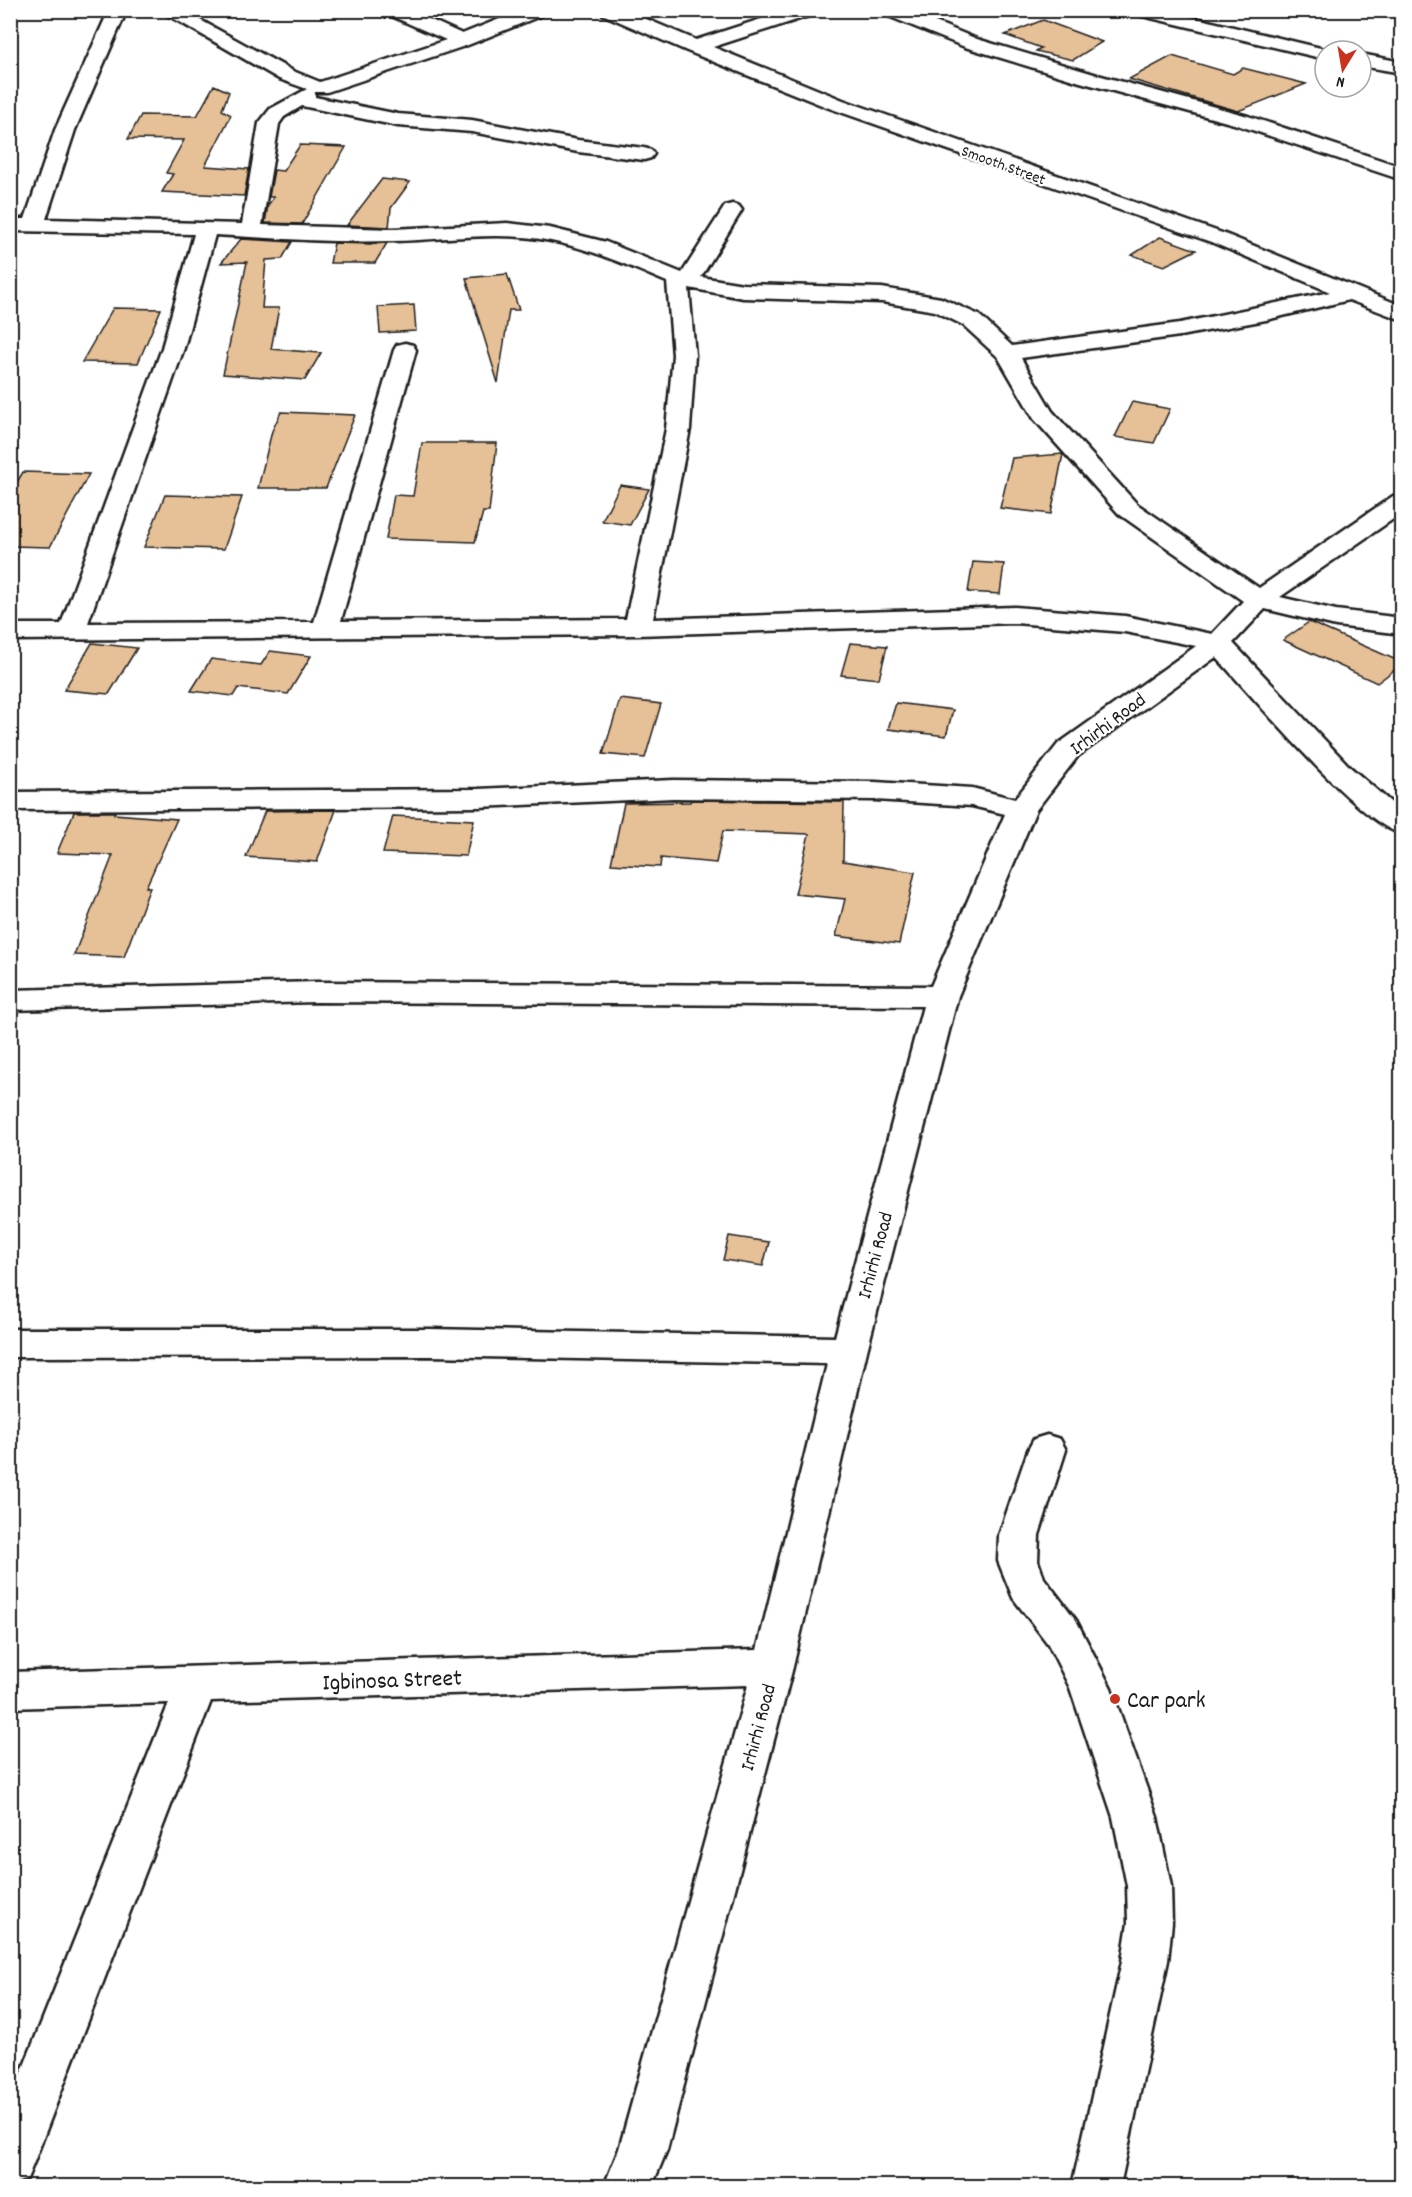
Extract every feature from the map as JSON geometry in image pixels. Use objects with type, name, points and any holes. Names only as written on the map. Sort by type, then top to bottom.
[{"type":"street","points":[[33,226],[65,130],[118,10]]},
{"type":"street","points":[[168,10],[286,75],[320,88]]},
{"type":"street","points":[[393,10],[462,41]]},
{"type":"street","points":[[251,231],[269,123],[277,113],[320,88],[462,41],[539,10]]},
{"type":"street","name":"Smooth Street","points":[[608,10],[693,47],[836,104],[1218,238],[1401,314]]},
{"type":"street","points":[[693,47],[809,10]]},
{"type":"street","points":[[889,10],[971,43],[1087,78],[1241,120],[1401,174]]},
{"type":"street","points":[[1138,10],[1313,50]]},
{"type":"street","points":[[1373,62],[1401,68]]},
{"type":"street","points":[[299,99],[398,120],[484,128],[578,146],[644,154]]},
{"type":"street","points":[[639,627],[678,429],[684,355],[683,280],[732,210]]},
{"type":"street","points":[[10,225],[206,228],[393,235],[517,231],[550,234],[599,246],[683,280],[743,291],[882,295],[941,305],[971,320],[1007,353],[1042,414],[1128,509],[1259,600],[1336,618],[1401,626]]},
{"type":"street","points":[[72,631],[172,348],[206,228]]},
{"type":"street","points":[[1007,353],[1110,342],[1228,322],[1350,293]]},
{"type":"street","points":[[325,630],[405,350]]},
{"type":"street","name":"Irhirhi Road","points":[[628,2187],[643,2150],[773,1667],[849,1351],[942,996],[1022,809],[1068,750],[1218,643],[1259,600],[1401,501]]},
{"type":"street","points":[[10,632],[639,627],[1015,615],[1125,624],[1218,643],[1340,773],[1387,816],[1401,825]]},
{"type":"street","points":[[10,801],[478,798],[696,789],[875,791],[972,797],[1022,809]]},
{"type":"street","points":[[10,1000],[317,992],[942,996]]},
{"type":"street","points":[[10,1343],[239,1340],[633,1345],[849,1351]]},
{"type":"street","points":[[1047,1450],[1019,1535],[1018,1561],[1027,1586],[1062,1632],[1090,1688],[1135,1817],[1149,1886],[1150,1923],[1145,1961],[1096,2187]]},
{"type":"street","name":"Igbinosa Street","points":[[10,1690],[773,1667]]},
{"type":"street","points":[[10,2162],[197,1684]]},
{"type":"building","points":[[1043,20],[1102,42],[1073,60],[1036,51],[1041,48],[1005,35]]},
{"type":"building","points":[[1172,56],[1233,74],[1243,68],[1306,84],[1238,111],[1129,79]]},
{"type":"building","points":[[214,85],[229,92],[222,110],[231,115],[205,166],[249,169],[244,196],[162,192],[173,174],[166,173],[184,140],[128,139],[141,115],[197,116]]},
{"type":"building","points":[[300,145],[346,147],[302,224],[265,223],[268,205],[274,197],[269,197],[274,170],[283,171]]},
{"type":"building","points":[[382,179],[410,182],[391,208],[389,227],[347,225]]},
{"type":"building","points":[[1160,237],[1196,250],[1164,266],[1132,255]]},
{"type":"building","points":[[241,239],[292,242],[282,259],[266,260],[262,308],[279,308],[271,349],[321,353],[305,380],[223,374],[247,262],[221,263]]},
{"type":"building","points":[[334,243],[387,243],[375,263],[330,263]]},
{"type":"building","points":[[507,274],[519,310],[509,310],[498,383],[466,278]]},
{"type":"building","points":[[414,305],[416,331],[380,333],[378,307]]},
{"type":"building","points":[[113,308],[161,309],[138,363],[82,362]]},
{"type":"building","points":[[1132,402],[1170,409],[1154,443],[1115,437]]},
{"type":"building","points":[[281,412],[355,415],[326,488],[258,488],[272,431]]},
{"type":"building","points":[[422,443],[497,443],[489,512],[483,512],[475,542],[386,539],[394,495],[413,496]]},
{"type":"building","points":[[1063,454],[1051,514],[1000,508],[1012,458]]},
{"type":"building","points":[[23,472],[89,474],[50,547],[10,546],[10,494]]},
{"type":"building","points":[[620,485],[649,489],[630,525],[602,521]]},
{"type":"building","points":[[165,495],[242,497],[224,549],[144,547]]},
{"type":"building","points":[[973,562],[1004,564],[1000,594],[968,592]]},
{"type":"building","points":[[1309,622],[1401,662],[1401,665],[1377,683],[1283,640]]},
{"type":"building","points":[[92,643],[137,648],[109,694],[64,690]]},
{"type":"building","points":[[850,643],[887,646],[879,679],[841,675]]},
{"type":"building","points":[[270,651],[311,656],[288,694],[238,688],[233,696],[191,691],[211,659],[261,665]]},
{"type":"building","points":[[620,699],[661,704],[645,758],[603,754]]},
{"type":"building","points":[[896,703],[953,710],[946,736],[888,729]]},
{"type":"building","points":[[691,800],[844,802],[843,861],[915,872],[899,944],[836,936],[845,899],[795,894],[809,834],[723,831],[716,863],[661,858],[660,867],[611,864],[624,803],[690,802]]},
{"type":"building","points":[[336,810],[317,862],[246,857],[265,811]]},
{"type":"building","points":[[74,812],[115,812],[114,814],[177,819],[146,887],[150,887],[124,957],[74,955],[113,855],[57,853]]},
{"type":"building","points":[[393,816],[474,820],[466,856],[383,853]]},
{"type":"building","points":[[729,1236],[769,1242],[763,1266],[723,1260]]},
{"type":"place","name":"Car park","points":[[1115,1699]]}]
